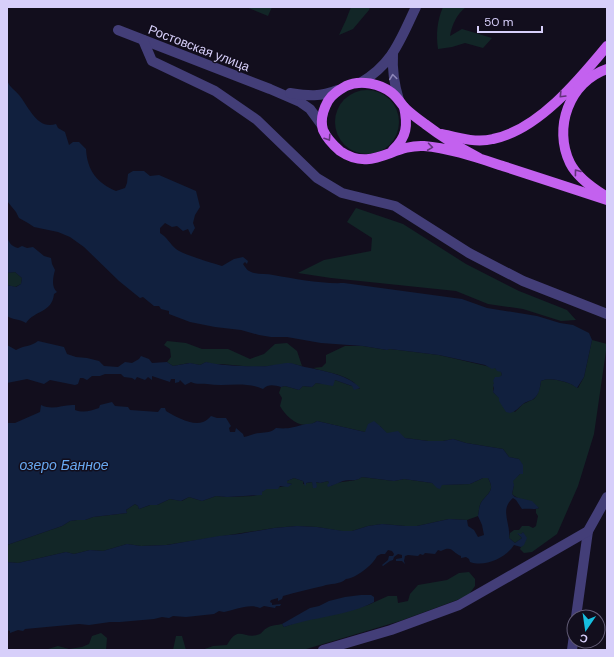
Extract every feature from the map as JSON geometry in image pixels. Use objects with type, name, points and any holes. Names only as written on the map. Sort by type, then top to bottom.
[{"type":"main road","points":[[437,133],[475,141],[493,140],[518,131],[551,107],[607,46]]},
{"type":"main road","points":[[607,69],[594,75],[581,86],[570,100],[562,130],[564,147],[571,164],[580,177],[595,190],[607,197]]},
{"type":"main road","points":[[479,158],[454,145],[437,133],[402,104],[391,92],[381,87],[360,83],[350,84],[339,90],[330,98],[324,109],[321,124],[325,134],[333,145],[344,154],[358,159],[369,160],[382,157],[406,147],[426,146],[479,158],[607,200]]},
{"type":"main road","points":[[392,152],[401,143],[404,135],[406,117],[402,104]]},
{"type":"street","points":[[360,83],[372,76],[383,66],[393,53],[416,7]]},
{"type":"street","name":"Ростовская улица","points":[[118,30],[270,89]]},
{"type":"street","points":[[143,40],[152,60],[215,91],[257,120],[317,178],[342,193],[395,206],[470,253],[523,281],[607,314]]},
{"type":"street","points":[[393,53],[392,69],[394,83],[402,104]]},
{"type":"street","points":[[270,89],[306,96],[326,95],[339,90]]},
{"type":"street","points":[[270,89],[300,102],[310,109],[321,124]]},
{"type":"street","points":[[577,609],[588,531],[607,497]]},
{"type":"street","points":[[323,650],[391,630],[459,605],[588,531]]},
{"type":"green space","points":[[246,7],[272,7],[268,16]]},
{"type":"green space","points":[[351,7],[370,7],[353,29],[339,35],[346,20]]},
{"type":"green space","points":[[443,7],[466,7],[455,20],[450,36],[462,29],[492,38],[483,48],[465,43],[438,49],[437,38],[439,17]]},
{"type":"green space","points":[[367,90],[385,96],[393,104],[399,122],[393,140],[385,148],[367,154],[349,148],[341,140],[335,122],[341,104],[349,96]]},
{"type":"green space","points":[[356,208],[403,224],[466,264],[519,291],[567,310],[576,320],[561,321],[523,309],[488,304],[456,291],[331,278],[298,273],[324,260],[371,251],[372,238],[347,222]]},
{"type":"green space","points":[[15,272],[22,278],[21,284],[15,287],[7,285],[7,273]]},
{"type":"green space","points":[[592,340],[607,344],[594,434],[578,486],[557,534],[532,552],[524,553],[520,549],[524,541],[523,532],[518,534],[522,538],[515,543],[509,538],[510,533],[514,530],[519,530],[522,526],[529,526],[533,528],[536,526],[538,516],[536,509],[539,508],[512,494],[514,485],[512,481],[520,474],[523,474],[519,459],[509,457],[503,449],[466,443],[453,439],[428,441],[405,438],[387,434],[380,426],[365,432],[317,421],[306,425],[291,419],[280,406],[282,398],[279,393],[281,387],[285,386],[299,390],[303,386],[312,387],[316,383],[323,384],[335,380],[360,389],[346,378],[313,368],[322,367],[326,363],[326,355],[345,346],[363,346],[439,355],[495,368],[501,372],[502,375],[494,383],[493,392],[515,412],[523,404],[534,399],[537,395],[541,381],[549,379],[560,380],[578,388],[584,377]]},
{"type":"green space","points":[[167,341],[186,343],[202,349],[228,349],[250,359],[264,354],[275,344],[287,343],[297,351],[302,366],[289,363],[254,367],[221,364],[215,365],[206,362],[200,365],[189,363],[173,366],[167,362],[171,357],[170,349],[164,345]]},
{"type":"green space","points":[[362,477],[394,481],[404,479],[432,483],[435,485],[470,484],[483,478],[488,478],[491,488],[481,503],[478,516],[467,520],[449,519],[417,526],[382,524],[368,526],[352,531],[297,526],[274,528],[166,545],[141,546],[127,544],[103,551],[90,550],[74,554],[66,552],[18,563],[7,562],[7,545],[62,526],[70,521],[127,513],[126,510],[135,504],[139,509],[150,505],[157,505],[170,499],[182,501],[189,497],[202,501],[216,496],[227,497],[262,495],[262,492],[267,488],[292,484],[287,483],[287,481],[294,478],[303,481],[303,484],[312,482],[313,485],[315,482],[320,483],[328,481],[331,486],[339,482],[356,480]]},
{"type":"green space","points":[[469,572],[475,579],[475,586],[468,596],[400,621],[303,650],[202,650],[213,646],[227,645],[231,638],[238,634],[254,636],[260,634],[270,626],[282,624],[284,627],[301,621],[348,611],[368,605],[388,596],[397,596],[398,603],[408,601],[410,594],[418,585],[447,580],[459,573]]},
{"type":"green space","points":[[101,633],[107,638],[106,650],[48,650],[58,646],[69,649],[82,647],[89,644],[92,636]]},
{"type":"green space","points":[[176,636],[182,636],[186,650],[173,650]]},
{"type":"water","points":[[7,80],[39,121],[49,125],[56,124],[58,128],[65,132],[69,145],[73,142],[79,142],[86,149],[88,163],[94,175],[109,188],[116,191],[125,188],[128,174],[133,171],[144,171],[150,176],[159,175],[196,191],[200,207],[195,215],[193,223],[195,228],[191,235],[188,229],[183,231],[177,226],[172,227],[165,223],[160,228],[160,233],[165,236],[176,249],[185,254],[222,266],[234,259],[243,257],[248,261],[247,264],[245,262],[243,264],[245,267],[249,271],[255,273],[270,274],[300,280],[344,283],[462,299],[487,308],[537,316],[560,323],[573,325],[589,333],[592,340],[584,377],[577,388],[560,380],[549,379],[541,381],[539,392],[536,396],[510,413],[506,412],[499,401],[499,398],[493,392],[493,381],[495,377],[502,375],[501,372],[497,371],[495,368],[492,369],[485,365],[439,355],[363,346],[321,343],[287,337],[271,337],[241,330],[190,322],[169,314],[169,311],[161,309],[159,306],[154,306],[143,297],[140,298],[119,281],[84,247],[70,237],[58,232],[34,227],[19,218],[7,201]]},
{"type":"water","points":[[7,236],[12,245],[18,248],[22,246],[27,248],[33,247],[44,256],[51,258],[55,270],[53,285],[57,292],[54,294],[53,300],[47,308],[26,323],[7,316],[7,285],[16,287],[21,284],[22,278],[15,272],[7,273]]},
{"type":"water","points":[[38,341],[64,347],[67,354],[99,361],[104,366],[118,367],[125,362],[132,363],[141,356],[149,359],[152,363],[167,362],[173,366],[190,363],[200,365],[206,362],[253,366],[268,366],[290,363],[340,376],[348,379],[360,388],[354,390],[352,386],[335,380],[333,386],[316,383],[312,387],[303,386],[299,390],[274,385],[267,386],[263,389],[249,385],[214,385],[197,384],[191,382],[185,385],[180,380],[179,382],[175,383],[175,379],[171,379],[170,382],[152,376],[152,380],[148,377],[145,380],[137,377],[135,380],[124,377],[121,374],[92,376],[87,380],[80,378],[78,384],[75,385],[50,380],[44,384],[27,379],[7,383],[7,345],[16,350]]},
{"type":"water","name":"озеро Банное","points":[[112,402],[115,406],[128,407],[130,410],[158,412],[161,408],[165,408],[166,411],[174,416],[194,423],[203,422],[211,416],[226,418],[231,426],[229,428],[230,432],[235,432],[236,428],[243,434],[244,437],[256,433],[270,432],[276,428],[292,428],[317,421],[365,432],[368,424],[374,421],[387,433],[398,431],[405,438],[428,441],[453,439],[466,443],[503,449],[509,457],[519,459],[523,465],[523,474],[520,474],[513,481],[514,485],[512,494],[515,497],[532,501],[539,508],[522,509],[513,498],[507,507],[506,512],[509,538],[515,543],[522,538],[517,533],[521,534],[523,532],[527,538],[524,545],[521,547],[514,545],[500,558],[488,563],[470,562],[466,557],[461,558],[461,556],[452,550],[445,549],[441,551],[438,550],[435,554],[425,553],[418,556],[405,556],[405,564],[402,561],[396,561],[396,559],[402,558],[402,555],[398,554],[393,560],[383,566],[382,565],[388,560],[389,556],[393,556],[394,554],[392,551],[388,550],[385,554],[377,556],[368,567],[354,577],[338,583],[283,596],[282,599],[278,601],[278,598],[271,600],[270,602],[272,605],[281,604],[275,608],[264,606],[260,608],[251,606],[224,612],[219,611],[214,614],[186,617],[173,616],[169,618],[162,617],[89,625],[79,624],[25,629],[23,631],[18,630],[10,633],[10,631],[7,630],[7,562],[18,563],[66,552],[74,554],[90,550],[103,551],[127,544],[141,546],[167,545],[219,536],[297,526],[352,531],[368,526],[382,524],[417,526],[449,519],[467,520],[468,526],[474,530],[478,537],[484,535],[478,516],[481,503],[491,488],[488,478],[483,478],[470,484],[442,485],[440,489],[432,483],[404,479],[394,481],[362,477],[360,479],[343,481],[328,487],[328,481],[320,483],[316,482],[316,488],[313,488],[312,482],[306,483],[305,486],[303,481],[294,478],[287,481],[287,483],[292,484],[288,487],[280,486],[278,489],[267,489],[262,492],[262,495],[227,497],[216,496],[202,501],[189,497],[181,501],[170,499],[157,505],[150,505],[139,509],[135,504],[126,510],[127,513],[70,521],[62,526],[7,545],[7,423],[15,423],[40,412],[41,405],[46,407],[54,407],[75,405],[75,410],[90,411],[99,408],[100,405]]},
{"type":"water","points":[[361,595],[371,595],[374,597],[374,602],[364,607],[284,627],[282,624],[310,608],[319,606],[329,601]]}]
